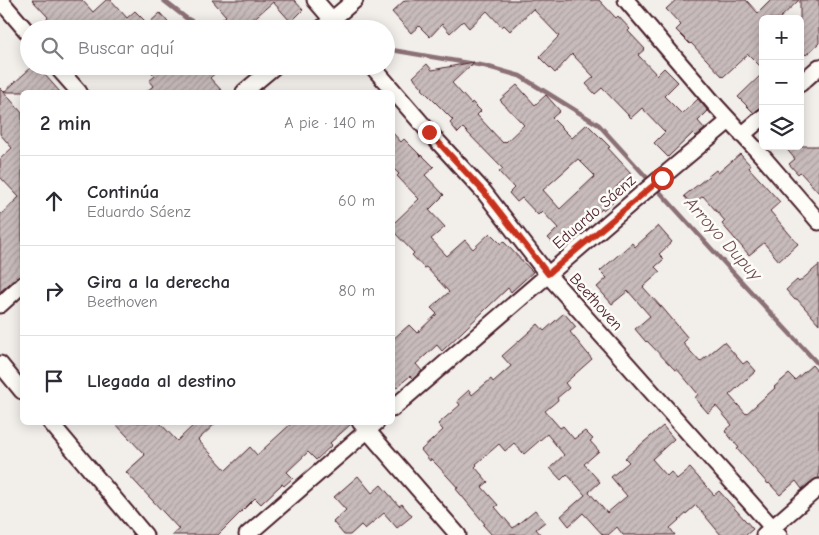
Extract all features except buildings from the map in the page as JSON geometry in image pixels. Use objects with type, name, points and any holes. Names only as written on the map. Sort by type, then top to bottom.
[{"type":"street","points":[[0,0],[20,23]]},
{"type":"street","points":[[315,0],[327,20]]},
{"type":"street","points":[[337,20],[355,0]]},
{"type":"street","points":[[626,0],[729,121],[819,222]]},
{"type":"street","points":[[804,80],[819,67]]},
{"type":"street","points":[[64,75],[77,90]]},
{"type":"street","points":[[246,90],[264,75]]},
{"type":"street","name":"Beethoven","points":[[380,75],[393,90]]},
{"type":"street","name":"Beethoven","points":[[395,93],[484,192],[548,274],[772,533]]},
{"type":"street","points":[[742,135],[759,120]]},
{"type":"street","name":"Eduardo Sáenz","points":[[395,407],[548,274],[729,121]]},
{"type":"street","points":[[0,305],[20,287]]},
{"type":"street","points":[[0,364],[20,389]]},
{"type":"street","points":[[53,425],[145,535]]},
{"type":"street","points":[[247,535],[369,425],[458,535]]},
{"type":"street","points":[[772,533],[819,487]]},
{"type":"waterway","name":"Arroyo Dupuy","points":[[163,0],[190,20]]},
{"type":"waterway","name":"Arroyo Dupuy","points":[[395,51],[485,66],[520,76],[599,125],[819,365]]},
{"type":"route","points":[[429,132],[484,192],[548,274],[662,178]]}]
